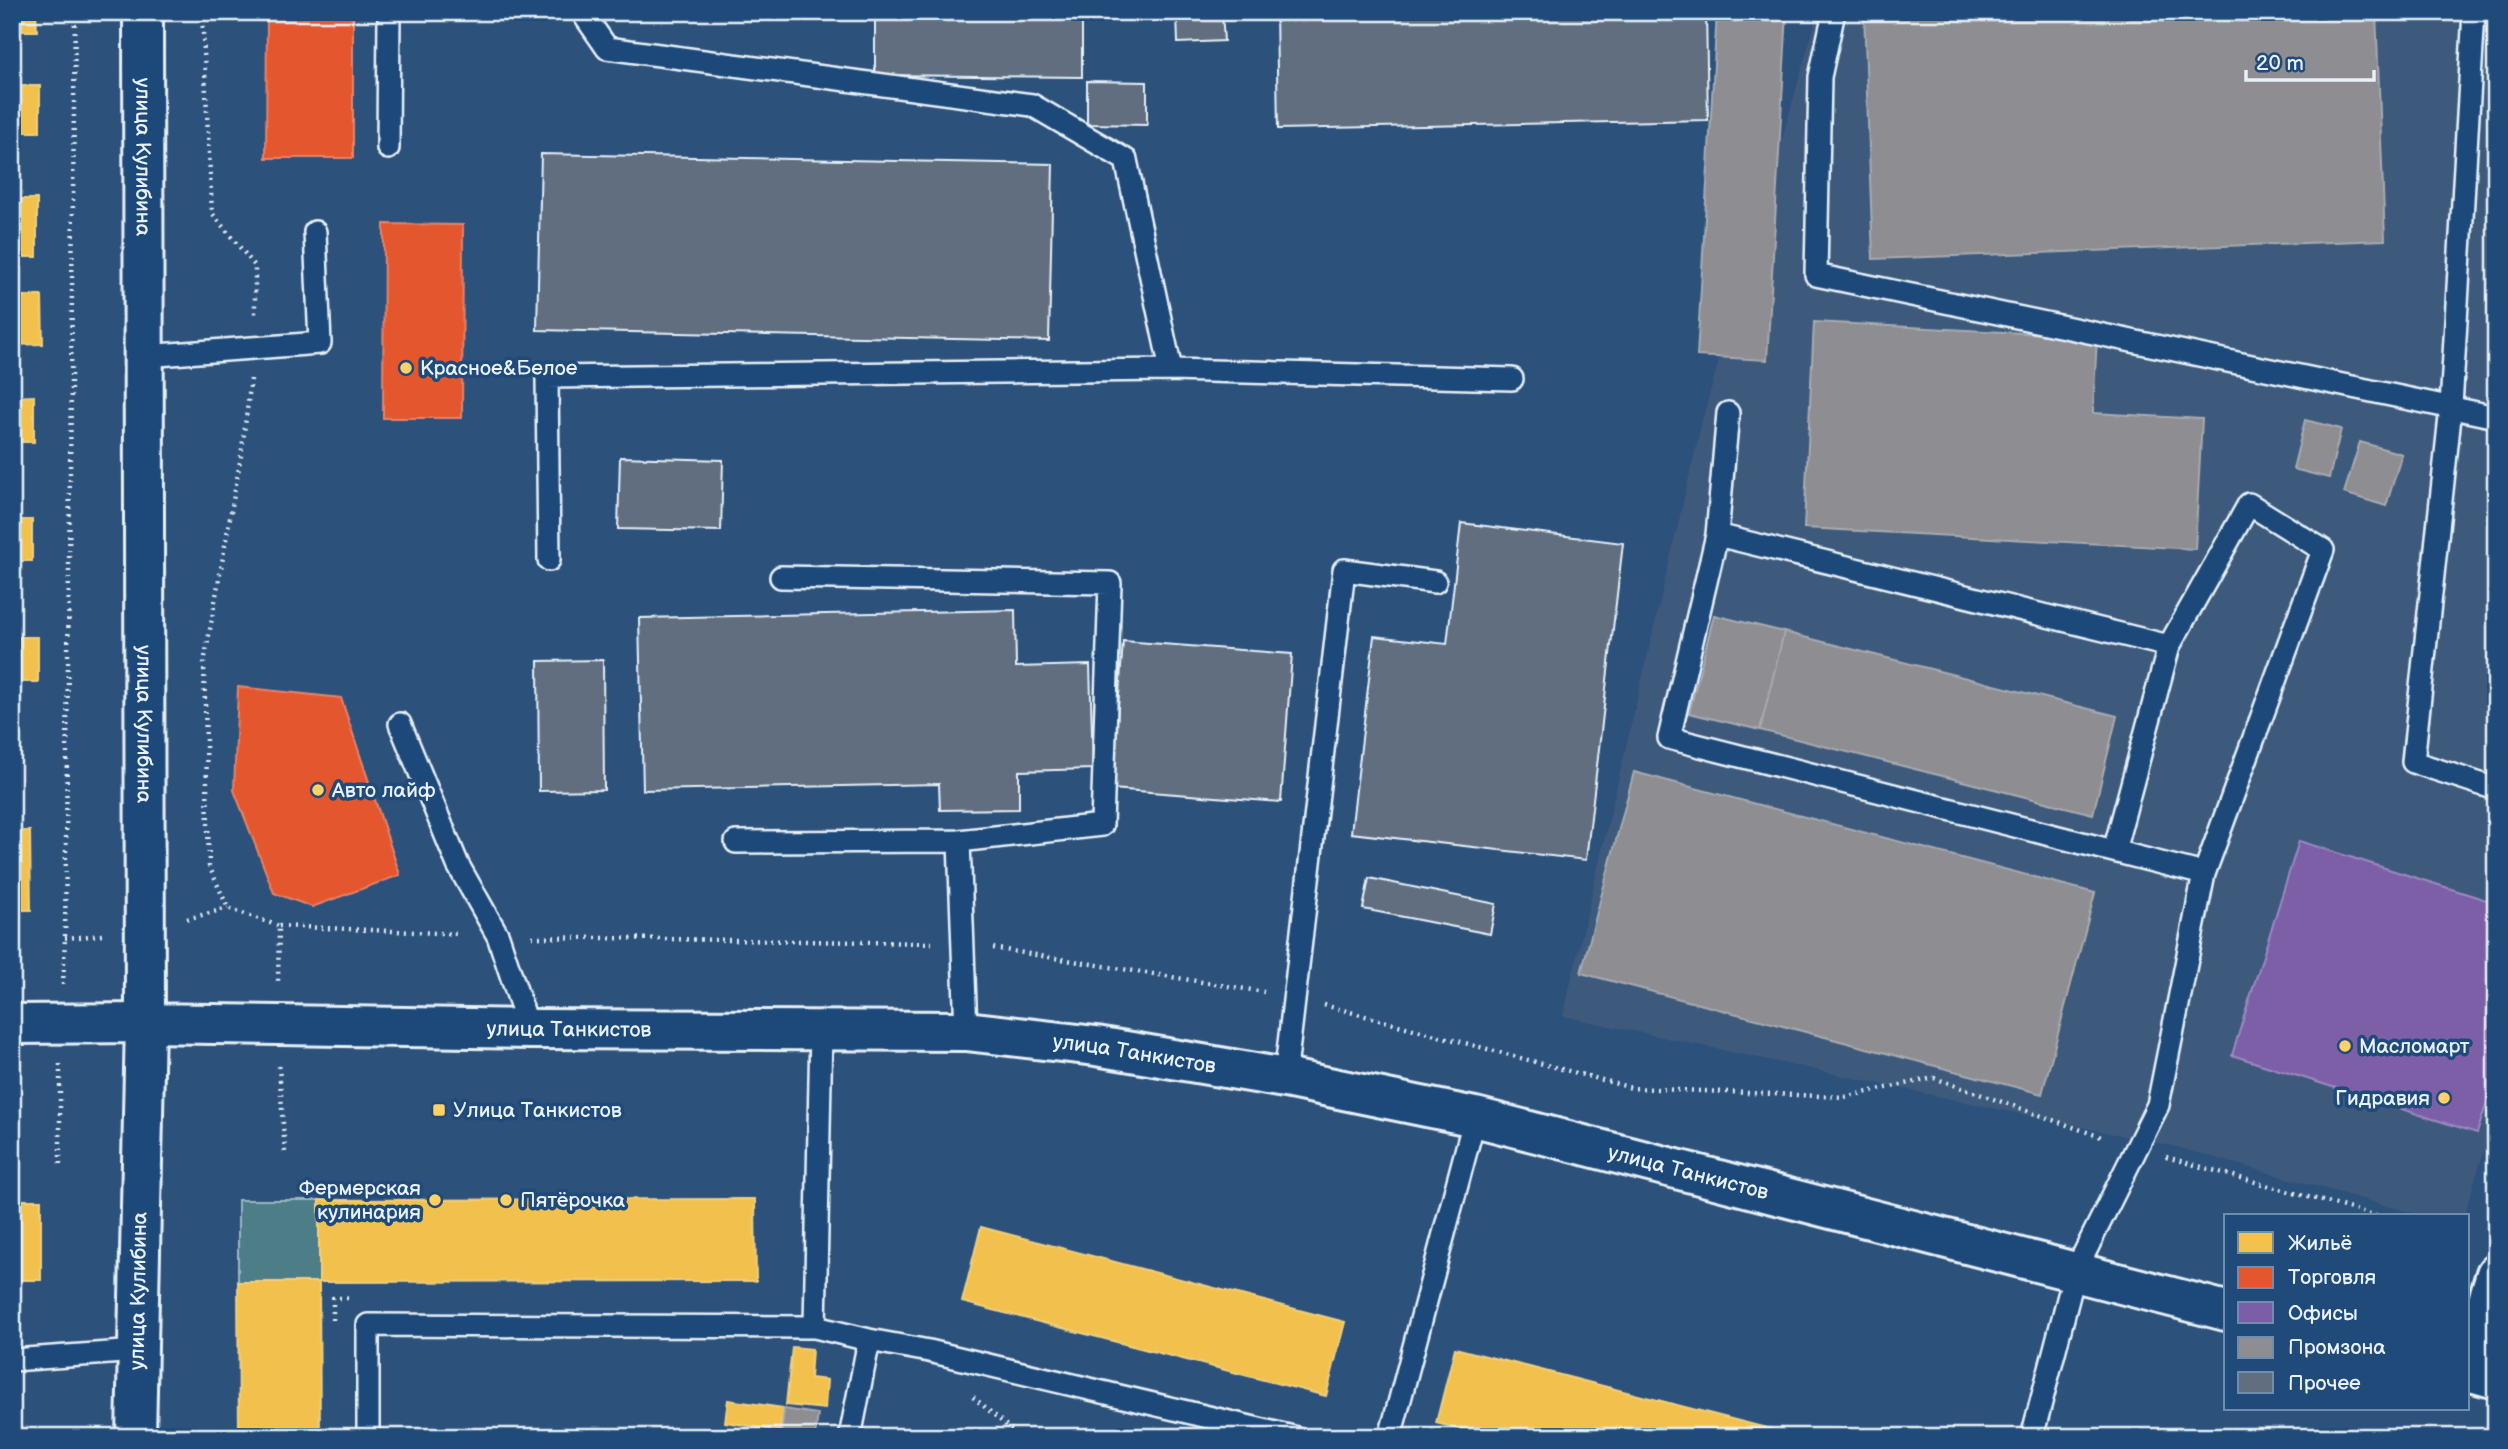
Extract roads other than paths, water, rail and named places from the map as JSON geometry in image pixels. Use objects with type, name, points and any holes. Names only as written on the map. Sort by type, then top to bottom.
[{"type":"main road","name":"улица Кулибина","points":[[136,1437],[145,1023],[143,12]]},
{"type":"main road","name":"улица Танкистов","points":[[12,1024],[966,1031],[1096,1046],[1285,1078],[1475,1117],[2224,1310]]},
{"type":"main road","points":[[2470,1358],[2496,1274]]},
{"type":"main road","points":[[2470,1372],[2496,1379]]},
{"type":"lane","points":[[388,148],[389,12]]},
{"type":"lane","points":[[582,12],[607,48],[1032,105],[1126,160],[1171,370]]},
{"type":"lane","points":[[1834,12],[1820,77],[1816,275],[2496,417]]},
{"type":"lane","points":[[2474,12],[2451,407],[2413,762],[2496,789]]},
{"type":"lane","points":[[144,356],[320,343],[315,232]]},
{"type":"lane","points":[[549,560],[547,377],[1171,370],[1512,379]]},
{"type":"lane","points":[[1728,413],[1717,535],[1670,738],[2204,874]]},
{"type":"lane","points":[[2032,1437],[2075,1272],[2158,1105],[2204,874],[2323,550],[2249,504],[2169,646],[2114,851]]},
{"type":"lane","points":[[1717,535],[2169,646]]},
{"type":"lane","points":[[1285,1078],[1344,570],[1436,582]]},
{"type":"lane","points":[[736,842],[959,841],[1102,825],[1110,583],[781,576]]},
{"type":"lane","points":[[400,724],[458,865],[498,936],[528,1029]]},
{"type":"lane","points":[[959,841],[966,1031]]},
{"type":"lane","points":[[815,1326],[821,1030]]},
{"type":"lane","points":[[1390,1437],[1475,1117]]},
{"type":"lane","points":[[368,1437],[368,1325],[815,1326],[1293,1437]]},
{"type":"lane","points":[[850,1437],[869,1340]]},
{"type":"lane","points":[[12,1360],[137,1351]]},
{"type":"place","name":"Красное&Белое","points":[[406,368]]},
{"type":"place","name":"Авто лайф","points":[[318,790]]},
{"type":"place","name":"Масломарт","points":[[2345,1046]]},
{"type":"place","name":"Гидравия","points":[[2444,1098]]},
{"type":"place","name":"Улица Танкистов","points":[[439,1110]]},
{"type":"place","name":"Фермерская кулинария","points":[[435,1200]]},
{"type":"place","name":"Пятёрочка","points":[[506,1200]]}]
